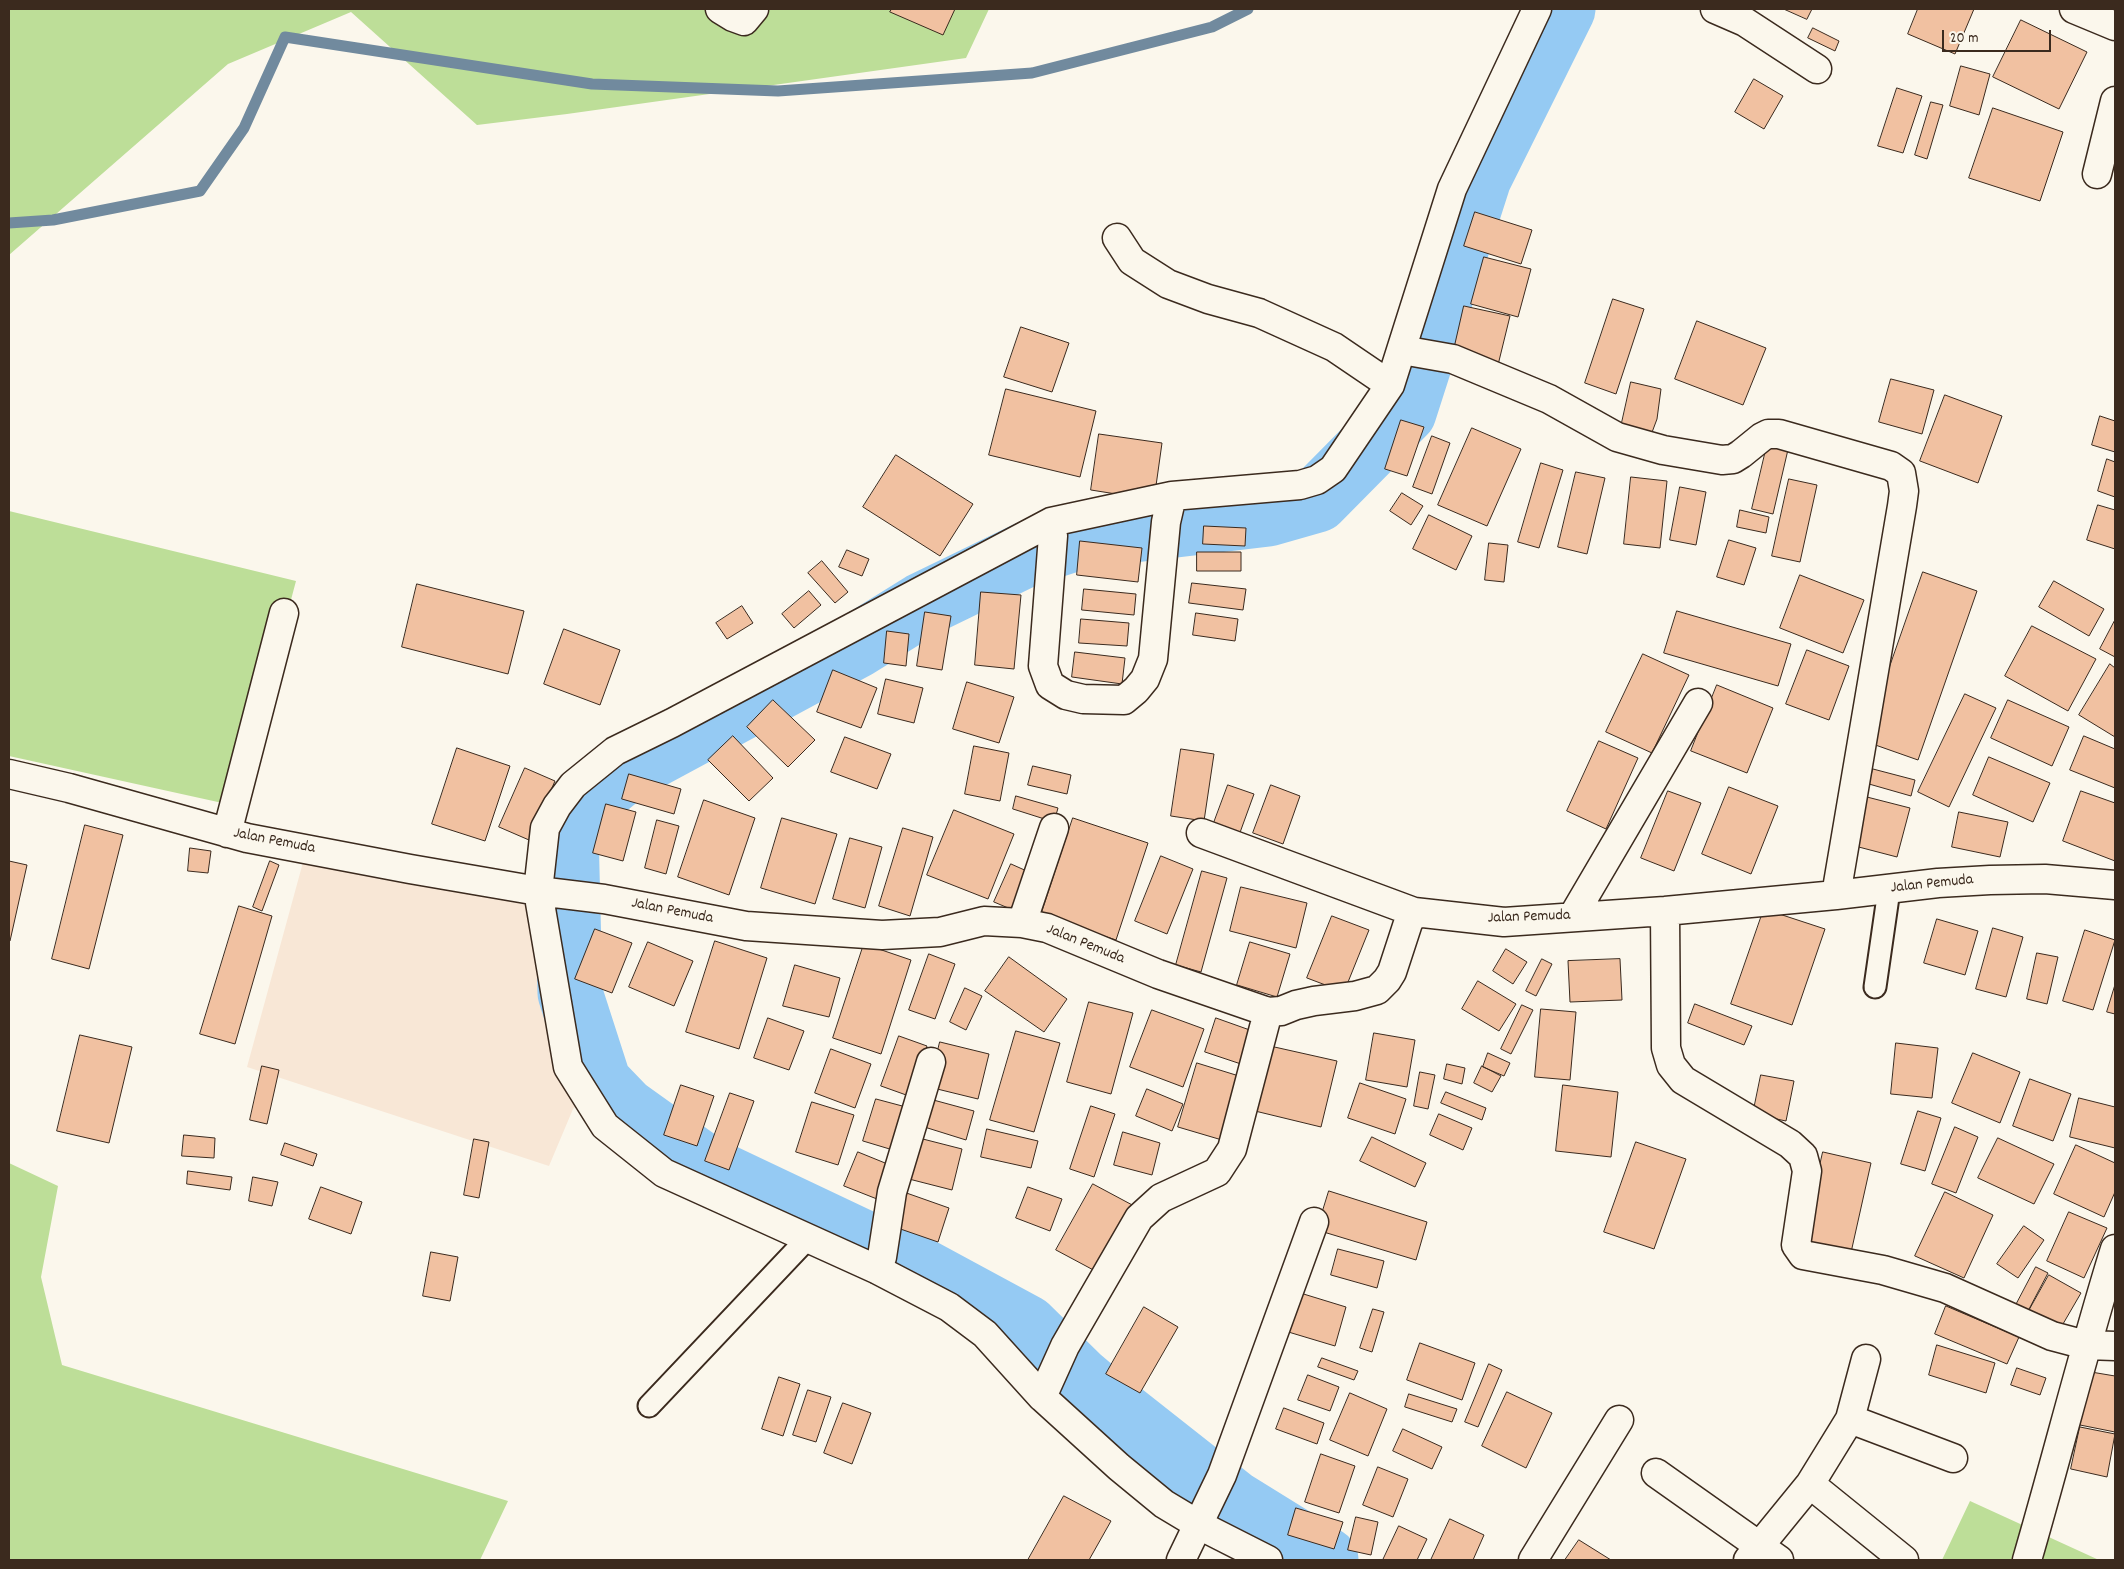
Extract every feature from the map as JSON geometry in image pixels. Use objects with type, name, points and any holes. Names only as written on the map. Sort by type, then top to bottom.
[{"type":"street","points":[[720,9],[744,21],[754,9]]},
{"type":"street","points":[[1268,1560],[1204,1515],[1157,1498],[1047,1385],[949,1307],[880,1264],[808,1238],[664,1173],[605,1126],[568,1067],[544,891],[545,828],[557,806],[573,785],[615,751],[1052,536],[1168,521],[1317,480],[1333,469],[1390,385],[1408,351],[1452,189],[1537,9]]},
{"type":"street","points":[[1715,9],[1747,15],[1817,69]]},
{"type":"street","points":[[2074,9],[2115,26]]},
{"type":"street","points":[[2097,174],[2115,101]]},
{"type":"street","points":[[1117,238],[1132,261],[1168,284],[1208,299],[1259,313],[1284,324],[1334,347],[1390,385]]},
{"type":"street","points":[[1408,351],[1453,359],[1549,399],[1617,437],[1663,450],[1727,460],[1741,454],[1762,437],[1768,434],[1779,434],[1891,466],[1901,473],[1904,491],[1902,506],[1836,895]]},
{"type":"street","points":[[1052,536],[1043,666],[1050,685],[1066,695],[1083,699],[1124,700],[1145,679],[1153,659],[1168,521]]},
{"type":"street","points":[[227,833],[284,613]]},
{"type":"street","points":[[1573,916],[1698,703]]},
{"type":"street","name":"Jalan Pemuda","points":[[9,774],[69,788],[247,838],[410,869],[604,899],[746,926],[882,935],[940,932],[984,921],[1022,923],[1047,928],[1158,974],[1268,1012]]},
{"type":"street","points":[[1022,923],[1054,828]]},
{"type":"street","name":"Jalan Pemuda","points":[[1201,833],[1414,912],[1504,922],[1665,911],[1889,890],[1938,883],[2045,879],[2115,885]]},
{"type":"street","points":[[1665,911],[1666,1048],[1671,1065],[1682,1080],[1790,1144],[1803,1156],[1807,1171],[1796,1245],[1803,1256],[1883,1270],[1945,1288],[2052,1336],[2086,1344],[2115,1346]]},
{"type":"street","points":[[1047,1385],[1064,1346],[1139,1218],[1161,1198],[1216,1172],[1232,1149],[1268,1012],[1281,1011],[1296,1004],[1355,996],[1376,990],[1387,980],[1392,972],[1408,923],[1414,912]]},
{"type":"street","points":[[880,1264],[892,1192],[931,1062]]},
{"type":"street","points":[[1181,1560],[1222,1475],[1314,1222]]},
{"type":"street","points":[[2027,1560],[2070,1412],[2086,1344],[2115,1249]]},
{"type":"street","points":[[1656,1473],[1762,1555],[1810,1484],[1850,1419],[1866,1359]]},
{"type":"street","points":[[1850,1419],[1953,1458]]},
{"type":"street","points":[[1533,1560],[1619,1420]]},
{"type":"street","points":[[1810,1484],[1904,1560]]},
{"type":"lane","points":[[1875,987],[1889,890]]},
{"type":"lane","points":[[649,1406],[808,1238]]},
{"type":"shaded area","points":[[305,855],[415,878],[550,911],[599,1083],[573,1109],[549,1166],[247,1067]]},
{"type":"green space","points":[[9,9],[989,9],[966,58],[477,125],[351,12],[228,64],[9,255]]},
{"type":"green space","points":[[9,511],[296,581],[236,806],[9,756]]},
{"type":"green space","points":[[9,1163],[58,1186],[41,1277],[62,1365],[508,1501],[480,1560],[9,1560]]},
{"type":"green space","points":[[1970,1501],[2099,1560],[1942,1560]]},
{"type":"building","points":[[892,9],[955,9],[943,35],[890,12]]},
{"type":"building","points":[[1784,9],[1812,9],[1807,19]]},
{"type":"building","points":[[1918,9],[1974,9],[1955,54],[1908,34]]},
{"type":"building","points":[[2021,20],[2087,52],[2059,109],[1993,77]]},
{"type":"building","points":[[1813,28],[1839,41],[1835,51],[1808,38]]},
{"type":"building","points":[[1961,66],[1990,74],[1979,115],[1950,106]]},
{"type":"building","points":[[1754,79],[1783,96],[1764,129],[1735,112]]},
{"type":"building","points":[[1897,88],[1922,96],[1903,153],[1878,146]]},
{"type":"building","points":[[1931,102],[1943,105],[1927,159],[1915,155]]},
{"type":"building","points":[[1993,108],[2063,132],[2040,201],[1969,178]]},
{"type":"building","points":[[1475,212],[1532,230],[1521,264],[1464,246]]},
{"type":"building","points":[[1484,257],[1531,269],[1518,317],[1471,304]]},
{"type":"building","points":[[1613,299],[1644,309],[1616,394],[1585,383]]},
{"type":"building","points":[[1464,306],[1510,316],[1498,365],[1453,354]]},
{"type":"building","points":[[1697,321],[1766,348],[1743,405],[1675,379]]},
{"type":"building","points":[[1021,327],[1069,343],[1052,392],[1004,377]]},
{"type":"building","points":[[1891,379],[1934,390],[1922,434],[1879,422]]},
{"type":"building","points":[[1631,382],[1661,389],[1657,419],[1651,435],[1621,427]]},
{"type":"building","points":[[1006,389],[1096,411],[1080,477],[989,455]]},
{"type":"building","points":[[1945,395],[2002,416],[1978,483],[1920,461]]},
{"type":"building","points":[[2100,416],[2115,421],[2115,452],[2092,445]]},
{"type":"building","points":[[1401,420],[1424,427],[1407,476],[1385,469]]},
{"type":"building","points":[[1472,428],[1521,449],[1487,526],[1438,505]]},
{"type":"building","points":[[1099,434],[1162,443],[1154,500],[1091,490]]},
{"type":"building","points":[[1432,436],[1450,443],[1432,494],[1413,487]]},
{"type":"building","points":[[1769,437],[1790,441],[1773,514],[1752,509]]},
{"type":"building","points":[[896,455],[973,504],[940,556],[863,507]]},
{"type":"building","points":[[2107,459],[2115,462],[2115,497],[2098,491]]},
{"type":"building","points":[[1541,463],[1563,470],[1539,548],[1518,542]]},
{"type":"building","points":[[1576,472],[1605,478],[1587,554],[1558,547]]},
{"type":"building","points":[[1631,477],[1667,481],[1660,548],[1624,544]]},
{"type":"building","points":[[1789,479],[1817,485],[1800,562],[1772,556]]},
{"type":"building","points":[[1680,487],[1706,492],[1696,545],[1670,540]]},
{"type":"building","points":[[1402,493],[1423,506],[1411,525],[1390,511]]},
{"type":"building","points":[[2098,505],[2115,510],[2115,549],[2087,540]]},
{"type":"building","points":[[1740,510],[1769,517],[1766,533],[1737,527]]},
{"type":"building","points":[[1429,515],[1472,536],[1456,570],[1413,549]]},
{"type":"building","points":[[1204,526],[1246,528],[1245,546],[1203,544]]},
{"type":"building","points":[[1729,540],[1756,548],[1744,585],[1717,577]]},
{"type":"building","points":[[1080,541],[1142,548],[1138,582],[1077,575]]},
{"type":"building","points":[[1489,543],[1508,545],[1504,582],[1485,580]]},
{"type":"building","points":[[847,550],[869,559],[862,576],[839,567]]},
{"type":"building","points":[[1197,552],[1241,552],[1241,571],[1197,571]]},
{"type":"building","points":[[822,561],[848,592],[835,603],[808,573]]},
{"type":"building","points":[[1923,572],[1977,591],[1918,760],[1864,741]]},
{"type":"building","points":[[1800,575],[1864,600],[1843,653],[1780,628]]},
{"type":"building","points":[[2054,581],[2104,609],[2089,636],[2039,607]]},
{"type":"building","points":[[1192,583],[1246,589],[1243,610],[1189,603]]},
{"type":"building","points":[[417,584],[524,611],[508,674],[402,647]]},
{"type":"building","points":[[1084,589],[1136,594],[1134,615],[1082,610]]},
{"type":"building","points":[[809,591],[821,605],[794,628],[782,614]]},
{"type":"building","points":[[981,592],[1021,595],[1014,669],[975,665]]},
{"type":"building","points":[[742,606],[753,623],[727,639],[716,623]]},
{"type":"building","points":[[1677,611],[1791,644],[1778,686],[1664,653]]},
{"type":"building","points":[[925,612],[951,616],[942,670],[917,666]]},
{"type":"building","points":[[1196,613],[1238,619],[1235,641],[1193,635]]},
{"type":"building","points":[[1081,619],[1129,623],[1127,646],[1079,643]]},
{"type":"building","points":[[2115,620],[2115,657],[2100,649]]},
{"type":"building","points":[[2032,626],[2096,659],[2068,711],[2005,676]]},
{"type":"building","points":[[564,629],[620,650],[600,705],[544,684]]},
{"type":"building","points":[[887,631],[909,634],[906,666],[884,663]]},
{"type":"building","points":[[1807,650],[1849,666],[1829,720],[1786,704]]},
{"type":"building","points":[[1075,652],[1125,658],[1122,684],[1072,677]]},
{"type":"building","points":[[1643,654],[1689,675],[1652,753],[1606,732]]},
{"type":"building","points":[[2110,664],[2115,668],[2115,737],[2079,715]]},
{"type":"building","points":[[833,670],[877,688],[861,728],[817,712]]},
{"type":"building","points":[[886,679],[923,688],[914,723],[878,714]]},
{"type":"building","points":[[967,682],[1014,697],[999,743],[953,729]]},
{"type":"building","points":[[1717,685],[1773,708],[1747,773],[1691,751]]},
{"type":"building","points":[[1965,694],[1996,708],[1949,807],[1918,792]]},
{"type":"building","points":[[773,700],[815,740],[788,767],[747,727]]},
{"type":"building","points":[[2008,700],[2069,727],[2052,766],[1991,738]]},
{"type":"building","points":[[733,736],[773,778],[749,801],[708,760]]},
{"type":"building","points":[[2084,736],[2115,749],[2115,788],[2070,770]]},
{"type":"building","points":[[845,737],[891,754],[877,789],[831,772]]},
{"type":"building","points":[[1599,741],[1638,758],[1606,829],[1567,811]]},
{"type":"building","points":[[974,746],[1009,753],[1000,801],[965,794]]},
{"type":"building","points":[[457,748],[510,766],[485,841],[432,824]]},
{"type":"building","points":[[1181,749],[1214,754],[1204,821],[1171,816]]},
{"type":"building","points":[[1989,757],[2050,783],[2033,822],[1973,795]]},
{"type":"building","points":[[1033,766],[1071,775],[1067,794],[1028,785]]},
{"type":"building","points":[[525,768],[555,781],[529,840],[499,827]]},
{"type":"building","points":[[1873,769],[1915,780],[1911,796],[1869,784]]},
{"type":"building","points":[[629,774],[681,789],[674,814],[622,799]]},
{"type":"building","points":[[1228,785],[1254,794],[1238,838],[1212,828]]},
{"type":"building","points":[[1271,785],[1300,796],[1283,844],[1253,833]]},
{"type":"building","points":[[1729,787],[1778,806],[1751,874],[1702,854]]},
{"type":"building","points":[[1668,791],[1701,803],[1674,871],[1641,858]]},
{"type":"building","points":[[2081,791],[2115,803],[2115,861],[2063,841]]},
{"type":"building","points":[[1016,796],[1058,808],[1054,822],[1013,809]]},
{"type":"building","points":[[1863,796],[1910,808],[1897,857],[1851,845]]},
{"type":"building","points":[[704,800],[755,818],[729,895],[678,877]]},
{"type":"building","points":[[606,804],[636,812],[623,861],[593,853]]},
{"type":"building","points":[[954,810],[1014,834],[988,899],[927,875]]},
{"type":"building","points":[[1959,812],[2008,822],[2000,857],[1952,847]]},
{"type":"building","points":[[782,818],[837,834],[815,904],[761,888]]},
{"type":"building","points":[[1073,818],[1148,843],[1116,940],[1041,915]]},
{"type":"building","points":[[657,820],[679,826],[666,874],[645,868]]},
{"type":"building","points":[[85,825],[123,835],[89,969],[52,959]]},
{"type":"building","points":[[903,828],[933,837],[910,916],[879,906]]},
{"type":"building","points":[[850,838],[882,847],[865,908],[833,899]]},
{"type":"building","points":[[190,848],[211,851],[208,873],[188,871]]},
{"type":"building","points":[[1161,856],[1193,869],[1167,934],[1135,921]]},
{"type":"building","points":[[9,861],[27,865],[10,941],[9,941]]},
{"type":"building","points":[[270,861],[279,865],[262,911],[253,907]]},
{"type":"building","points":[[1011,864],[1029,872],[1013,910],[994,902]]},
{"type":"building","points":[[1202,871],[1227,878],[1201,972],[1176,965]]},
{"type":"building","points":[[1241,887],[1307,903],[1296,948],[1230,931]]},
{"type":"building","points":[[239,906],[272,916],[235,1044],[200,1034]]},
{"type":"building","points":[[1764,909],[1825,929],[1792,1025],[1731,1004]]},
{"type":"building","points":[[1332,916],[1369,930],[1344,992],[1307,978]]},
{"type":"building","points":[[1937,919],[1978,931],[1965,975],[1924,963]]},
{"type":"building","points":[[1993,928],[2023,937],[2006,997],[1976,989]]},
{"type":"building","points":[[595,929],[632,943],[612,993],[575,979]]},
{"type":"building","points":[[2085,930],[2115,940],[2093,1010],[2063,1001]]},
{"type":"building","points":[[715,941],[767,958],[739,1049],[686,1032]]},
{"type":"building","points":[[648,942],[693,961],[674,1006],[629,987]]},
{"type":"building","points":[[1250,942],[1290,954],[1277,997],[1237,985]]},
{"type":"building","points":[[864,944],[911,960],[881,1054],[833,1038]]},
{"type":"building","points":[[1506,949],[1527,962],[1513,984],[1493,971]]},
{"type":"building","points":[[2037,953],[2058,957],[2047,1004],[2027,999]]},
{"type":"building","points":[[929,954],[955,964],[935,1019],[909,1010]]},
{"type":"building","points":[[1009,957],[1067,999],[1044,1032],[985,991]]},
{"type":"building","points":[[1542,959],[1552,964],[1536,996],[1526,991]]},
{"type":"building","points":[[1620,959],[1622,1000],[1570,1002],[1568,961]]},
{"type":"building","points":[[795,965],[840,978],[829,1017],[783,1006]]},
{"type":"building","points":[[1478,981],[1516,1004],[1499,1031],[1462,1009]]},
{"type":"building","points":[[2115,985],[2115,1014],[2107,1012]]},
{"type":"building","points":[[965,988],[982,996],[966,1030],[950,1022]]},
{"type":"building","points":[[1089,1002],[1133,1013],[1111,1094],[1067,1082]]},
{"type":"building","points":[[1695,1004],[1752,1026],[1744,1045],[1688,1023]]},
{"type":"building","points":[[1522,1005],[1533,1010],[1511,1054],[1501,1049]]},
{"type":"building","points":[[1541,1009],[1576,1012],[1570,1080],[1535,1077]]},
{"type":"building","points":[[1152,1010],[1204,1029],[1183,1087],[1130,1067]]},
{"type":"building","points":[[768,1018],[804,1031],[789,1070],[754,1058]]},
{"type":"building","points":[[1216,1018],[1261,1034],[1250,1067],[1205,1052]]},
{"type":"building","points":[[1016,1031],[1060,1043],[1034,1132],[990,1120]]},
{"type":"building","points":[[1374,1033],[1415,1040],[1407,1087],[1366,1080]]},
{"type":"building","points":[[80,1035],[132,1047],[109,1143],[57,1131]]},
{"type":"building","points":[[899,1036],[927,1046],[909,1096],[881,1086]]},
{"type":"building","points":[[940,1042],[989,1054],[978,1099],[929,1087]]},
{"type":"building","points":[[1896,1043],[1938,1048],[1932,1098],[1891,1094]]},
{"type":"building","points":[[1270,1046],[1337,1061],[1321,1127],[1255,1111]]},
{"type":"building","points":[[831,1049],[871,1064],[855,1108],[815,1093]]},
{"type":"building","points":[[1488,1053],[1510,1063],[1504,1076],[1483,1067]]},
{"type":"building","points":[[1973,1053],[2020,1072],[2000,1123],[1952,1103]]},
{"type":"building","points":[[1197,1063],[1239,1076],[1222,1140],[1178,1127]]},
{"type":"building","points":[[1447,1064],[1465,1068],[1462,1084],[1444,1079]]},
{"type":"building","points":[[262,1066],[279,1070],[267,1124],[250,1120]]},
{"type":"building","points":[[1482,1066],[1501,1076],[1492,1092],[1474,1083]]},
{"type":"building","points":[[1420,1072],[1435,1075],[1428,1109],[1414,1106]]},
{"type":"building","points":[[1761,1075],[1794,1081],[1786,1121],[1753,1114]]},
{"type":"building","points":[[2030,1079],[2071,1094],[2053,1141],[2013,1126]]},
{"type":"building","points":[[1360,1083],[1406,1099],[1395,1134],[1348,1118]]},
{"type":"building","points":[[681,1085],[714,1096],[697,1146],[664,1135]]},
{"type":"building","points":[[1563,1085],[1618,1092],[1611,1157],[1556,1151]]},
{"type":"building","points":[[1147,1089],[1183,1104],[1172,1131],[1136,1116]]},
{"type":"building","points":[[1446,1092],[1486,1108],[1482,1120],[1441,1103]]},
{"type":"building","points":[[730,1093],[754,1101],[729,1170],[705,1161]]},
{"type":"building","points":[[926,1098],[974,1111],[966,1140],[918,1125]]},
{"type":"building","points":[[2079,1098],[2115,1107],[2115,1148],[2070,1137]]},
{"type":"building","points":[[876,1099],[906,1107],[893,1150],[863,1141]]},
{"type":"building","points":[[812,1102],[854,1115],[838,1165],[796,1152]]},
{"type":"building","points":[[1091,1106],[1115,1114],[1094,1177],[1070,1169]]},
{"type":"building","points":[[1918,1111],[1941,1118],[1925,1171],[1901,1164]]},
{"type":"building","points":[[1439,1114],[1472,1128],[1463,1150],[1430,1135]]},
{"type":"building","points":[[1955,1127],[1978,1137],[1956,1193],[1932,1184]]},
{"type":"building","points":[[987,1129],[1038,1141],[1031,1168],[981,1157]]},
{"type":"building","points":[[1123,1132],[1160,1143],[1152,1175],[1114,1165]]},
{"type":"building","points":[[184,1135],[215,1138],[214,1158],[182,1156]]},
{"type":"building","points":[[915,1137],[962,1149],[952,1190],[905,1178]]},
{"type":"building","points":[[1372,1137],[1426,1163],[1415,1187],[1360,1161]]},
{"type":"building","points":[[1998,1138],[2054,1164],[2034,1204],[1978,1178]]},
{"type":"building","points":[[474,1139],[489,1142],[479,1198],[464,1195]]},
{"type":"building","points":[[1636,1142],[1686,1159],[1654,1249],[1604,1232]]},
{"type":"building","points":[[285,1143],[317,1154],[313,1166],[281,1155]]},
{"type":"building","points":[[2076,1145],[2115,1163],[2115,1192],[2104,1217],[2054,1194]]},
{"type":"building","points":[[858,1152],[890,1165],[877,1199],[844,1186]]},
{"type":"building","points":[[1823,1152],[1871,1163],[1850,1257],[1802,1246]]},
{"type":"building","points":[[188,1171],[232,1177],[230,1190],[187,1184]]},
{"type":"building","points":[[253,1177],[278,1182],[272,1206],[249,1201]]},
{"type":"building","points":[[1093,1184],[1136,1207],[1099,1273],[1056,1250]]},
{"type":"building","points":[[321,1187],[362,1202],[351,1234],[309,1219]]},
{"type":"building","points":[[1028,1187],[1062,1199],[1050,1231],[1016,1218]]},
{"type":"building","points":[[898,1190],[949,1208],[938,1242],[886,1224]]},
{"type":"building","points":[[1329,1191],[1427,1222],[1416,1260],[1317,1230]]},
{"type":"building","points":[[1945,1192],[1993,1215],[1964,1278],[1915,1256]]},
{"type":"building","points":[[2069,1212],[2107,1228],[2084,1278],[2047,1261]]},
{"type":"building","points":[[2024,1226],[2044,1240],[2018,1278],[1997,1264]]},
{"type":"building","points":[[1338,1249],[1384,1261],[1377,1288],[1331,1275]]},
{"type":"building","points":[[431,1252],[458,1257],[450,1301],[423,1296]]},
{"type":"building","points":[[2036,1267],[2048,1273],[2028,1311],[2016,1305]]},
{"type":"building","points":[[2049,1275],[2081,1293],[2056,1336],[2025,1318]]},
{"type":"building","points":[[1297,1292],[1346,1307],[1335,1346],[1285,1331]]},
{"type":"building","points":[[1946,1306],[2019,1337],[2007,1364],[1935,1334]]},
{"type":"building","points":[[1144,1307],[1178,1327],[1140,1393],[1106,1374]]},
{"type":"building","points":[[1373,1309],[1384,1312],[1372,1352],[1360,1348]]},
{"type":"building","points":[[1420,1343],[1475,1363],[1462,1400],[1407,1380]]},
{"type":"building","points":[[1937,1345],[1995,1363],[1986,1393],[1929,1375]]},
{"type":"building","points":[[1322,1358],[1358,1371],[1354,1380],[1318,1367]]},
{"type":"building","points":[[1489,1364],[1502,1370],[1478,1427],[1465,1422]]},
{"type":"building","points":[[2017,1368],[2046,1378],[2040,1395],[2011,1385]]},
{"type":"building","points":[[2091,1372],[2115,1376],[2115,1432],[2080,1425]]},
{"type":"building","points":[[1308,1375],[1339,1387],[1330,1411],[1298,1400]]},
{"type":"building","points":[[779,1377],[800,1384],[783,1436],[762,1429]]},
{"type":"building","points":[[808,1390],[831,1397],[816,1442],[793,1435]]},
{"type":"building","points":[[1507,1392],[1552,1413],[1526,1468],[1482,1446]]},
{"type":"building","points":[[1350,1393],[1387,1409],[1368,1456],[1330,1440]]},
{"type":"building","points":[[1409,1394],[1457,1409],[1452,1422],[1405,1407]]},
{"type":"building","points":[[843,1403],[871,1413],[852,1464],[824,1453]]},
{"type":"building","points":[[1284,1408],[1324,1423],[1317,1444],[1276,1429]]},
{"type":"building","points":[[2080,1427],[2115,1434],[2107,1477],[2071,1469]]},
{"type":"building","points":[[1403,1429],[1442,1447],[1432,1469],[1393,1451]]},
{"type":"building","points":[[1321,1454],[1355,1466],[1339,1513],[1305,1502]]},
{"type":"building","points":[[1378,1467],[1408,1479],[1393,1517],[1363,1505]]},
{"type":"building","points":[[1064,1496],[1111,1521],[1089,1560],[1028,1560]]},
{"type":"building","points":[[1296,1508],[1343,1522],[1334,1549],[1288,1535]]},
{"type":"building","points":[[1356,1517],[1378,1522],[1371,1555],[1348,1550]]},
{"type":"building","points":[[1450,1519],[1484,1535],[1473,1560],[1431,1560]]},
{"type":"building","points":[[1399,1526],[1427,1539],[1417,1560],[1383,1560]]},
{"type":"building","points":[[1579,1540],[1611,1560],[1565,1560]]},
{"type":"waterway","points":[[9,223],[53,220],[200,191],[244,128],[285,37],[592,84],[778,91],[1032,73],[1212,27],[1248,9]]},
{"type":"waterway","points":[[1326,1560],[1234,1503],[1111,1406],[1078,1378],[1026,1327],[915,1267],[706,1168],[625,1110],[599,1083],[570,993],[566,829],[591,798],[624,771],[856,646],[922,605],[1027,554],[1083,536],[1268,514],[1317,500],[1404,412],[1479,178],[1563,9]]}]
